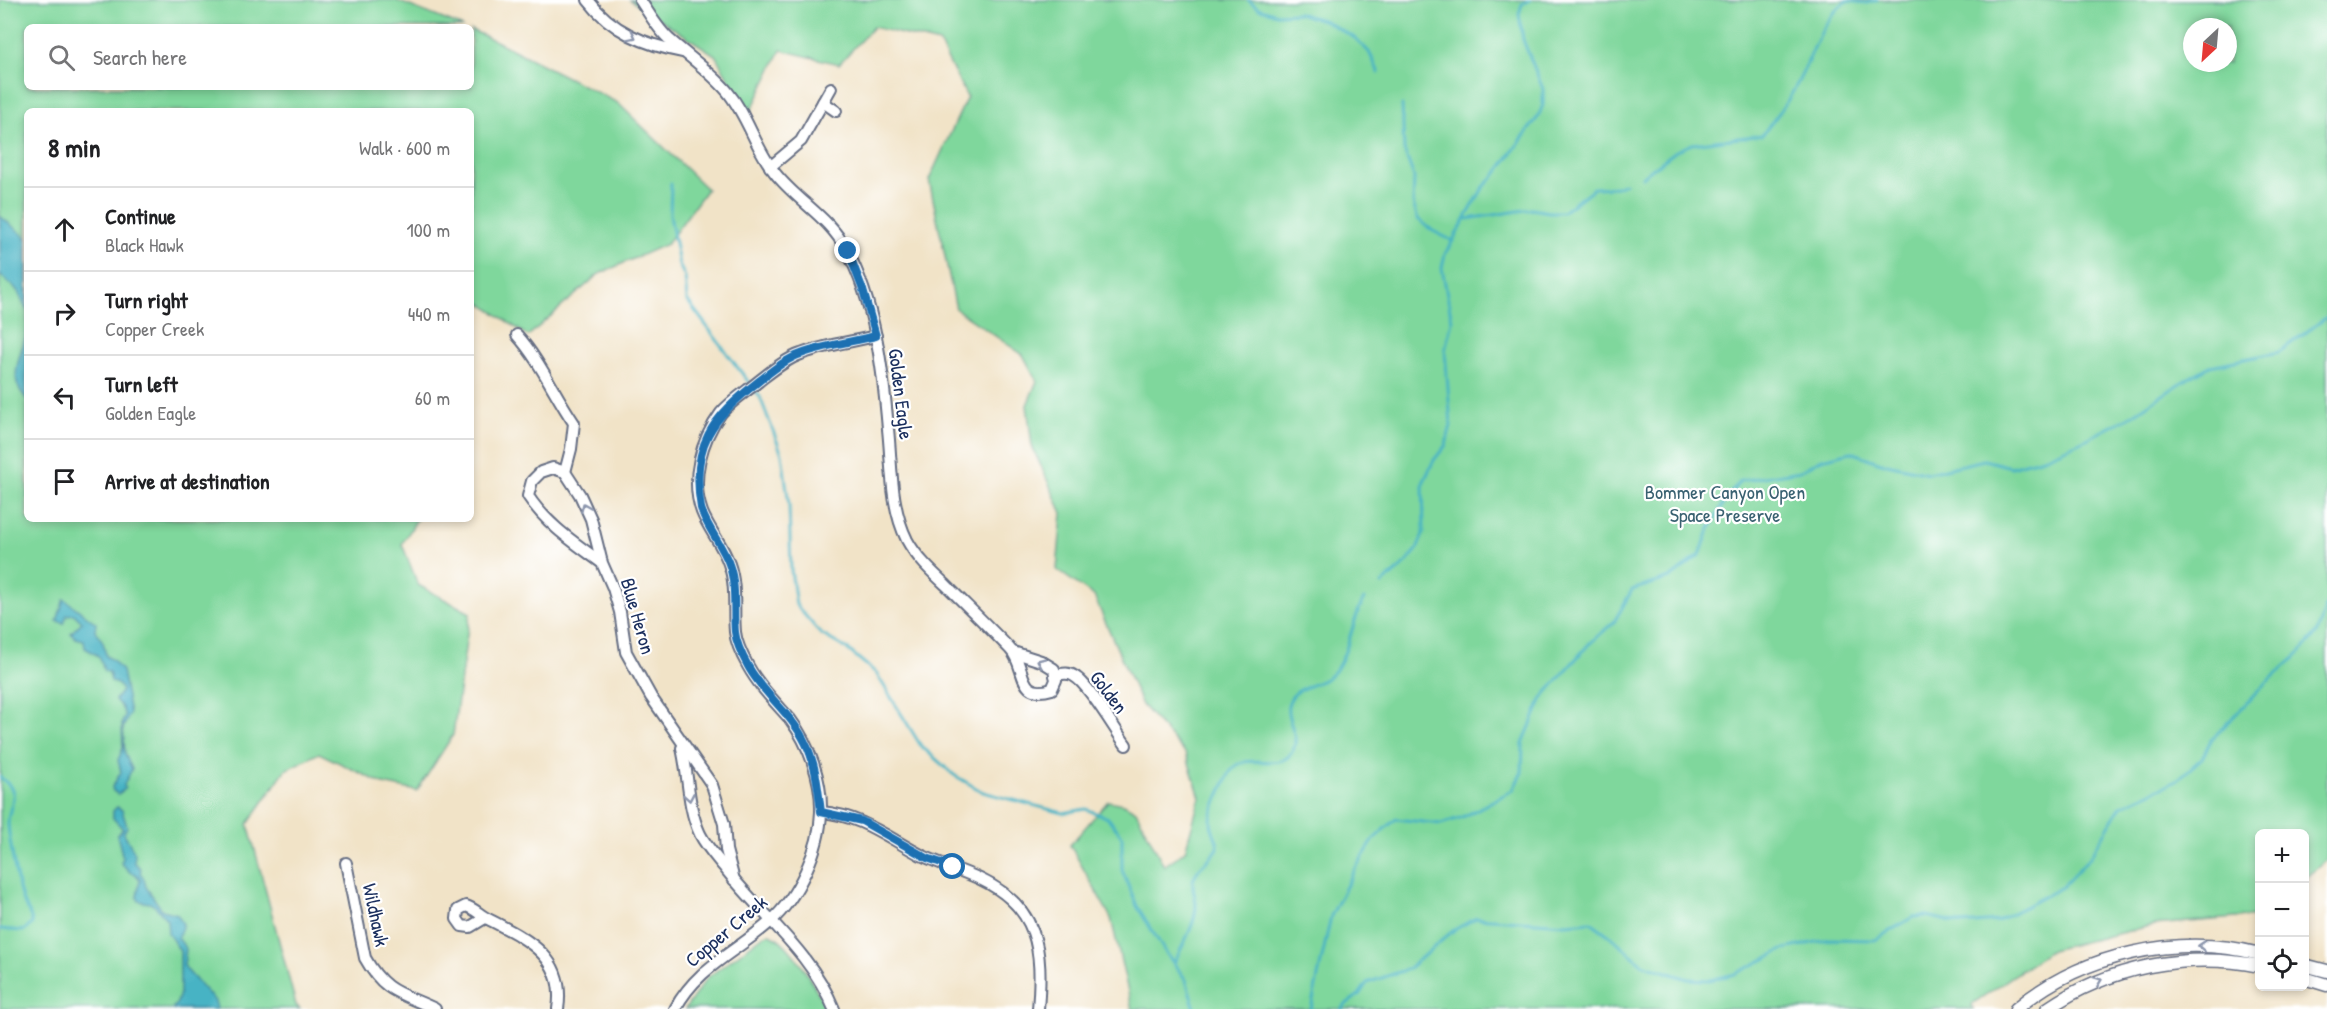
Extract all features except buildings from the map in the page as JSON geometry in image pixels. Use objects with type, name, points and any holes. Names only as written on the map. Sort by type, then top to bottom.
[{"type":"street","points":[[588,0],[607,20],[628,35],[656,47],[687,53]]},
{"type":"street","name":"Golden Eagle","points":[[640,0],[668,39],[707,70],[732,98],[742,112],[763,156],[776,175],[819,214],[837,233],[848,251],[863,290],[876,336],[887,407],[895,504],[900,523],[909,543],[927,567],[1013,652],[1025,684],[1032,691],[1052,690],[1054,669],[1041,661],[1013,652]]},
{"type":"street","points":[[770,167],[801,141],[831,88]]},
{"type":"street","points":[[823,102],[836,111]]},
{"type":"street","points":[[517,335],[547,375],[574,423],[565,472]]},
{"type":"street","name":"Copper Creek","points":[[675,1009],[684,992],[709,966],[772,921],[807,871],[821,812],[816,777],[805,742],[791,721],[757,681],[735,635],[734,589],[730,566],[702,511],[698,485],[698,462],[709,434],[722,412],[776,368],[800,354],[876,336]]},
{"type":"street","name":"Blue Heron","points":[[602,563],[560,532],[536,508],[528,496],[532,481],[541,472],[553,468],[565,472],[580,495],[591,519],[602,563],[613,588],[620,612],[626,652],[635,671],[712,785],[718,799],[724,824],[726,850],[735,880]]},
{"type":"street","name":"Golden","points":[[1055,675],[1067,673],[1080,680],[1126,746]]},
{"type":"street","name":"Blue Heron","points":[[679,739],[686,763],[689,801],[700,835],[735,880],[804,956],[834,1009]]},
{"type":"street","points":[[821,812],[862,821],[927,858],[1004,891],[1021,910],[1034,933],[1041,974],[1038,1009]]},
{"type":"street","name":"Wildhawk","points":[[346,863],[366,958],[373,972],[383,984],[396,993],[435,1009]]},
{"type":"street","points":[[485,918],[526,939],[548,960],[559,984],[558,1009]]},
{"type":"street","points":[[2016,1009],[2064,977],[2107,960],[2145,949],[2198,945],[2255,953]]},
{"type":"street","points":[[2047,1009],[2089,985],[2145,966],[2183,961],[2218,961],[2255,966]]},
{"type":"street","points":[[2309,966],[2327,971]]},
{"type":"street","points":[[2309,980],[2327,985]]},
{"type":"green space","points":[[0,0],[395,0],[455,24],[24,24],[24,90],[474,90],[474,31],[618,103],[707,189],[667,244],[599,274],[528,336],[474,296],[474,108],[24,108],[24,522],[415,522],[402,544],[418,585],[470,613],[453,735],[417,791],[383,784],[319,753],[285,770],[248,824],[296,1005],[300,1009],[0,1009]]},
{"type":"green space","name":"Bommer Canyon Open Space Preserve","points":[[630,0],[2327,0],[2327,859],[2309,875],[2309,829],[2255,829],[2255,916],[2154,925],[2051,950],[1972,1004],[1973,1009],[1132,1009],[1111,918],[1070,845],[1108,801],[1124,804],[1136,811],[1164,866],[1185,851],[1200,797],[1186,754],[1142,705],[1094,596],[1057,570],[1062,513],[1032,446],[1027,405],[1037,381],[1023,355],[956,309],[929,180],[967,97],[939,43],[873,27],[839,64],[781,50],[749,115],[715,55]]},
{"type":"green space","points":[[770,934],[778,938],[794,956],[827,1009],[685,1009],[707,978],[764,935]]},
{"type":"water","points":[[0,216],[24,236],[24,305],[17,290],[0,275]]},
{"type":"water","points":[[24,342],[24,395],[17,383],[18,364]]},
{"type":"water","points":[[64,599],[96,623],[95,630],[103,642],[106,656],[114,661],[122,671],[130,713],[123,728],[125,754],[132,769],[124,785],[125,789],[118,794],[113,791],[112,787],[121,772],[118,760],[123,748],[122,723],[125,715],[115,700],[122,691],[119,685],[111,681],[109,672],[104,671],[99,656],[85,648],[84,640],[76,638],[71,633],[82,622],[74,614],[67,615],[64,623],[57,621]]},
{"type":"water","points":[[117,807],[122,810],[127,827],[124,833],[135,854],[134,862],[141,869],[140,873],[146,887],[162,910],[177,914],[183,924],[178,938],[186,949],[184,965],[215,1001],[217,1009],[172,1009],[180,993],[180,951],[168,933],[167,920],[156,907],[139,901],[137,897],[140,880],[136,874],[131,873],[121,863],[123,858],[117,835],[123,829],[113,818],[113,811]]},
{"type":"waterway","points":[[1248,0],[1258,8],[1277,14],[1298,13],[1325,21],[1355,38],[1369,52],[1379,73]]},
{"type":"waterway","points":[[1382,584],[1417,550],[1424,532],[1423,483],[1434,460],[1446,445],[1451,425],[1445,351],[1452,321],[1442,268],[1445,254],[1483,188],[1497,173],[1538,117],[1543,105],[1543,89],[1523,40],[1519,14],[1522,4],[1530,0]]},
{"type":"waterway","points":[[1642,177],[1676,151],[1692,144],[1762,135],[1793,92],[1831,17],[1846,1],[1867,3],[1877,0]]},
{"type":"waterway","points":[[1402,105],[1404,150],[1414,177],[1413,203],[1418,219],[1433,231],[1453,241]]},
{"type":"waterway","points":[[1467,219],[1532,209],[1563,212],[1594,188],[1617,187],[1625,183]]},
{"type":"waterway","points":[[671,184],[670,215],[679,265],[685,277],[687,300],[750,384]]},
{"type":"waterway","points":[[1311,1009],[1331,916],[1355,869],[1375,838],[1396,819],[1441,824],[1463,817],[1513,790],[1522,772],[1523,743],[1542,698],[1589,644],[1614,622],[1632,590],[1670,578],[1700,555],[1709,530],[1726,499],[1740,481],[1800,471],[1822,459],[1851,452],[1878,462],[1928,473],[1984,460],[2011,467],[2046,457],[2089,438],[2131,416],[2210,366],[2279,352],[2327,317]]},
{"type":"waterway","points":[[754,389],[760,397],[782,454],[789,505],[791,570],[796,605],[821,634],[847,649],[876,673],[921,746],[954,775],[983,792],[1063,813],[1086,809],[1108,818],[1122,836],[1122,870],[1137,906],[1186,980],[1195,1009]]},
{"type":"waterway","points":[[1174,963],[1194,920],[1196,905],[1193,881],[1201,867],[1218,848],[1211,819],[1231,771],[1237,765],[1245,762],[1279,761],[1292,752],[1295,739],[1288,713],[1290,700],[1299,691],[1324,680],[1335,671],[1344,654],[1364,599]]},
{"type":"waterway","points":[[1342,1009],[1359,995],[1367,983],[1408,969],[1454,930],[1476,918],[1565,924],[1591,922],[1642,964],[1688,979],[1710,980],[1735,974],[1785,949],[1830,939],[1875,940],[1913,917],[1926,916],[1962,924],[1998,921],[2062,887],[2090,857],[2121,806],[2176,781],[2202,758],[2211,740],[2264,685],[2301,652],[2317,633],[2327,604]]},
{"type":"waterway","points":[[0,777],[13,793],[8,821],[9,835],[18,885],[32,924],[23,931],[0,929]]},
{"type":"route","points":[[848,251],[863,290],[876,336],[800,354],[776,368],[722,412],[709,434],[698,462],[698,485],[702,511],[730,566],[734,589],[735,635],[757,681],[791,721],[805,742],[816,777],[821,812],[862,821],[927,858],[953,867]]}]
